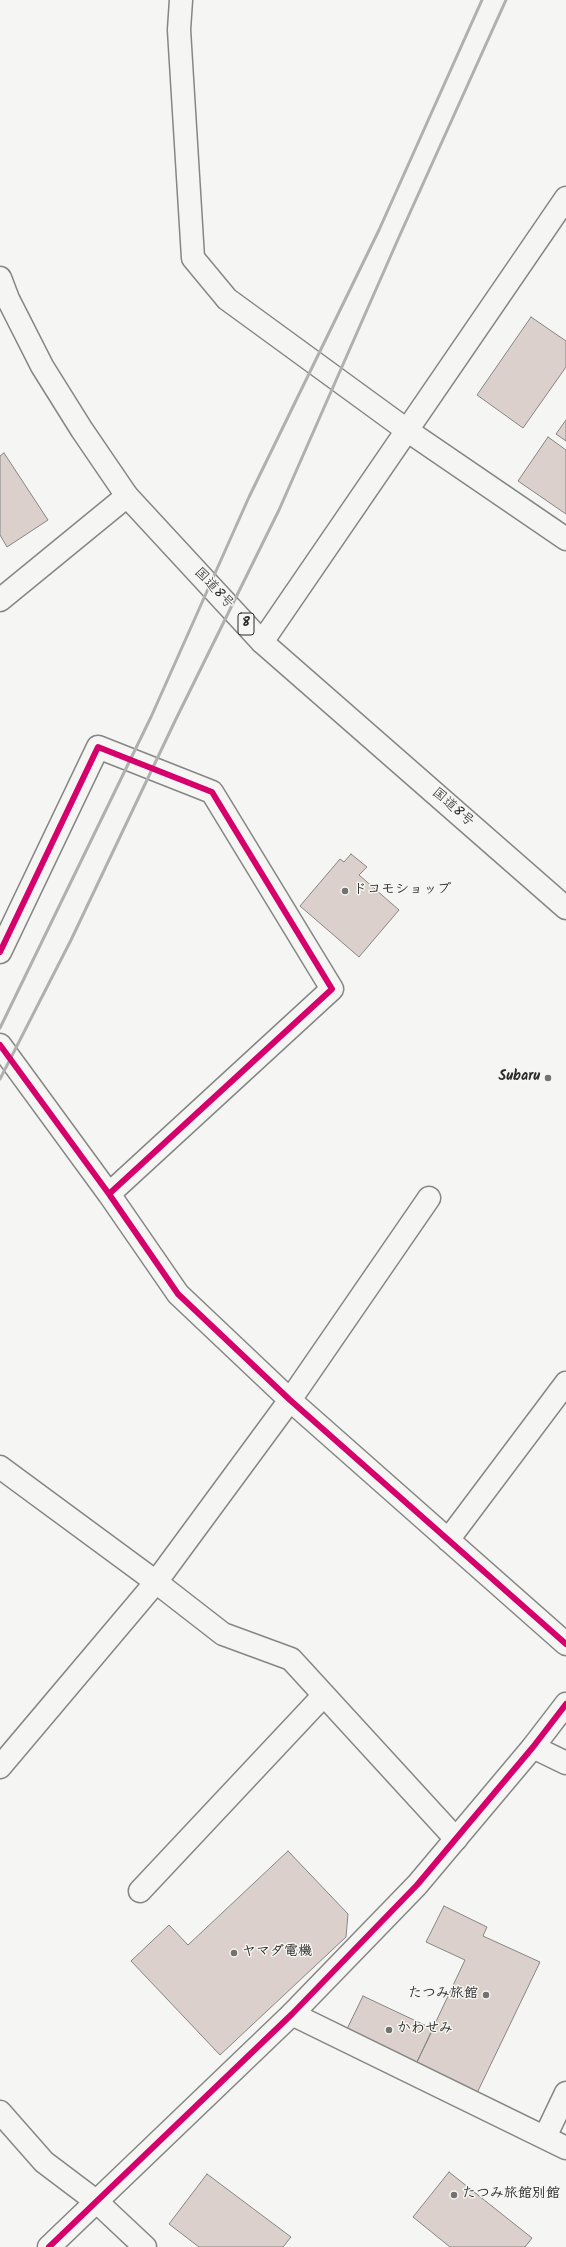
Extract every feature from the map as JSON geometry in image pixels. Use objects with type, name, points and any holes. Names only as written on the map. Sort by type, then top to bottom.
[{"type":"main road","points":[[181,0],[179,30],[193,258],[227,299],[408,431],[566,538]]},
{"type":"main road","points":[[262,642],[408,431],[566,198]]},
{"type":"main road","name":"国道8号","points":[[0,278],[8,299],[42,366],[82,430],[127,496],[262,642],[566,908]]},
{"type":"main road","points":[[0,600],[127,496]]},
{"type":"main road","points":[[0,952],[98,747],[212,792],[332,989],[109,1194]]},
{"type":"main road","points":[[0,1045],[109,1194],[178,1294],[290,1400],[566,1644]]},
{"type":"main road","points":[[2,1760],[156,1582],[290,1400],[429,1198]]},
{"type":"main road","points":[[448,1540],[566,1383]]},
{"type":"main road","points":[[0,1466],[156,1582],[222,1634],[291,1659],[456,1839]]},
{"type":"main road","points":[[140,1891],[324,1695]]},
{"type":"main road","points":[[49,2247],[292,2014],[417,1885],[533,1747],[566,1704]]},
{"type":"main road","points":[[533,1747],[566,1763]]},
{"type":"main road","points":[[292,2014],[566,2148]]},
{"type":"main road","points":[[545,2137],[566,2093]]},
{"type":"main road","points":[[0,2112],[44,2162],[97,2202],[145,2247]]},
{"type":"building","points":[[531,317],[566,341],[566,367],[523,428],[477,395]]},
{"type":"building","points":[[566,420],[566,441],[556,434]]},
{"type":"building","points":[[548,437],[566,450],[566,514],[518,481]]},
{"type":"building","points":[[4,453],[48,520],[7,547],[0,535],[0,456]]},
{"type":"building","name":"ドコモショップ","points":[[351,854],[367,867],[359,875],[399,910],[359,957],[300,906],[340,859],[344,862]]},
{"type":"building","name":"ヤマダ電機","points":[[288,1851],[348,1914],[346,1937],[220,2055],[131,1961],[169,1925],[188,1945]]},
{"type":"building","name":"たつみ旅館","points":[[444,1906],[487,1927],[483,1936],[540,1962],[477,2093],[416,2064],[465,1960],[426,1942]]},
{"type":"building","name":"かわせみ","points":[[363,1996],[433,2029],[416,2064],[346,2031]]},
{"type":"building","name":"たつみ旅館別館","points":[[449,2172],[532,2238],[525,2247],[450,2247],[413,2217]]},
{"type":"building","points":[[207,2174],[291,2237],[283,2247],[199,2247],[169,2224]]},
{"type":"railway","points":[[0,1028],[151,717],[249,497],[379,230],[482,0]]},
{"type":"railway","points":[[0,1079],[71,940],[175,721],[279,510],[399,237],[506,0]]},
{"type":"cycle path","points":[[0,952],[98,747],[212,792],[332,989],[109,1194]]},
{"type":"cycle path","points":[[0,1045],[109,1194],[178,1294],[290,1400],[566,1644]]},
{"type":"cycle path","points":[[49,2247],[292,2014],[417,1885],[533,1747],[566,1704]]},
{"type":"place","name":"ドコモショップ","points":[[345,891]]},
{"type":"place","name":"Subaru","points":[[548,1078]]},
{"type":"place","name":"ヤマダ電機","points":[[234,1953]]},
{"type":"place","name":"たつみ旅館","points":[[486,1995]]},
{"type":"place","name":"かわせみ","points":[[389,2030]]},
{"type":"place","name":"たつみ旅館別館","points":[[454,2195]]}]
